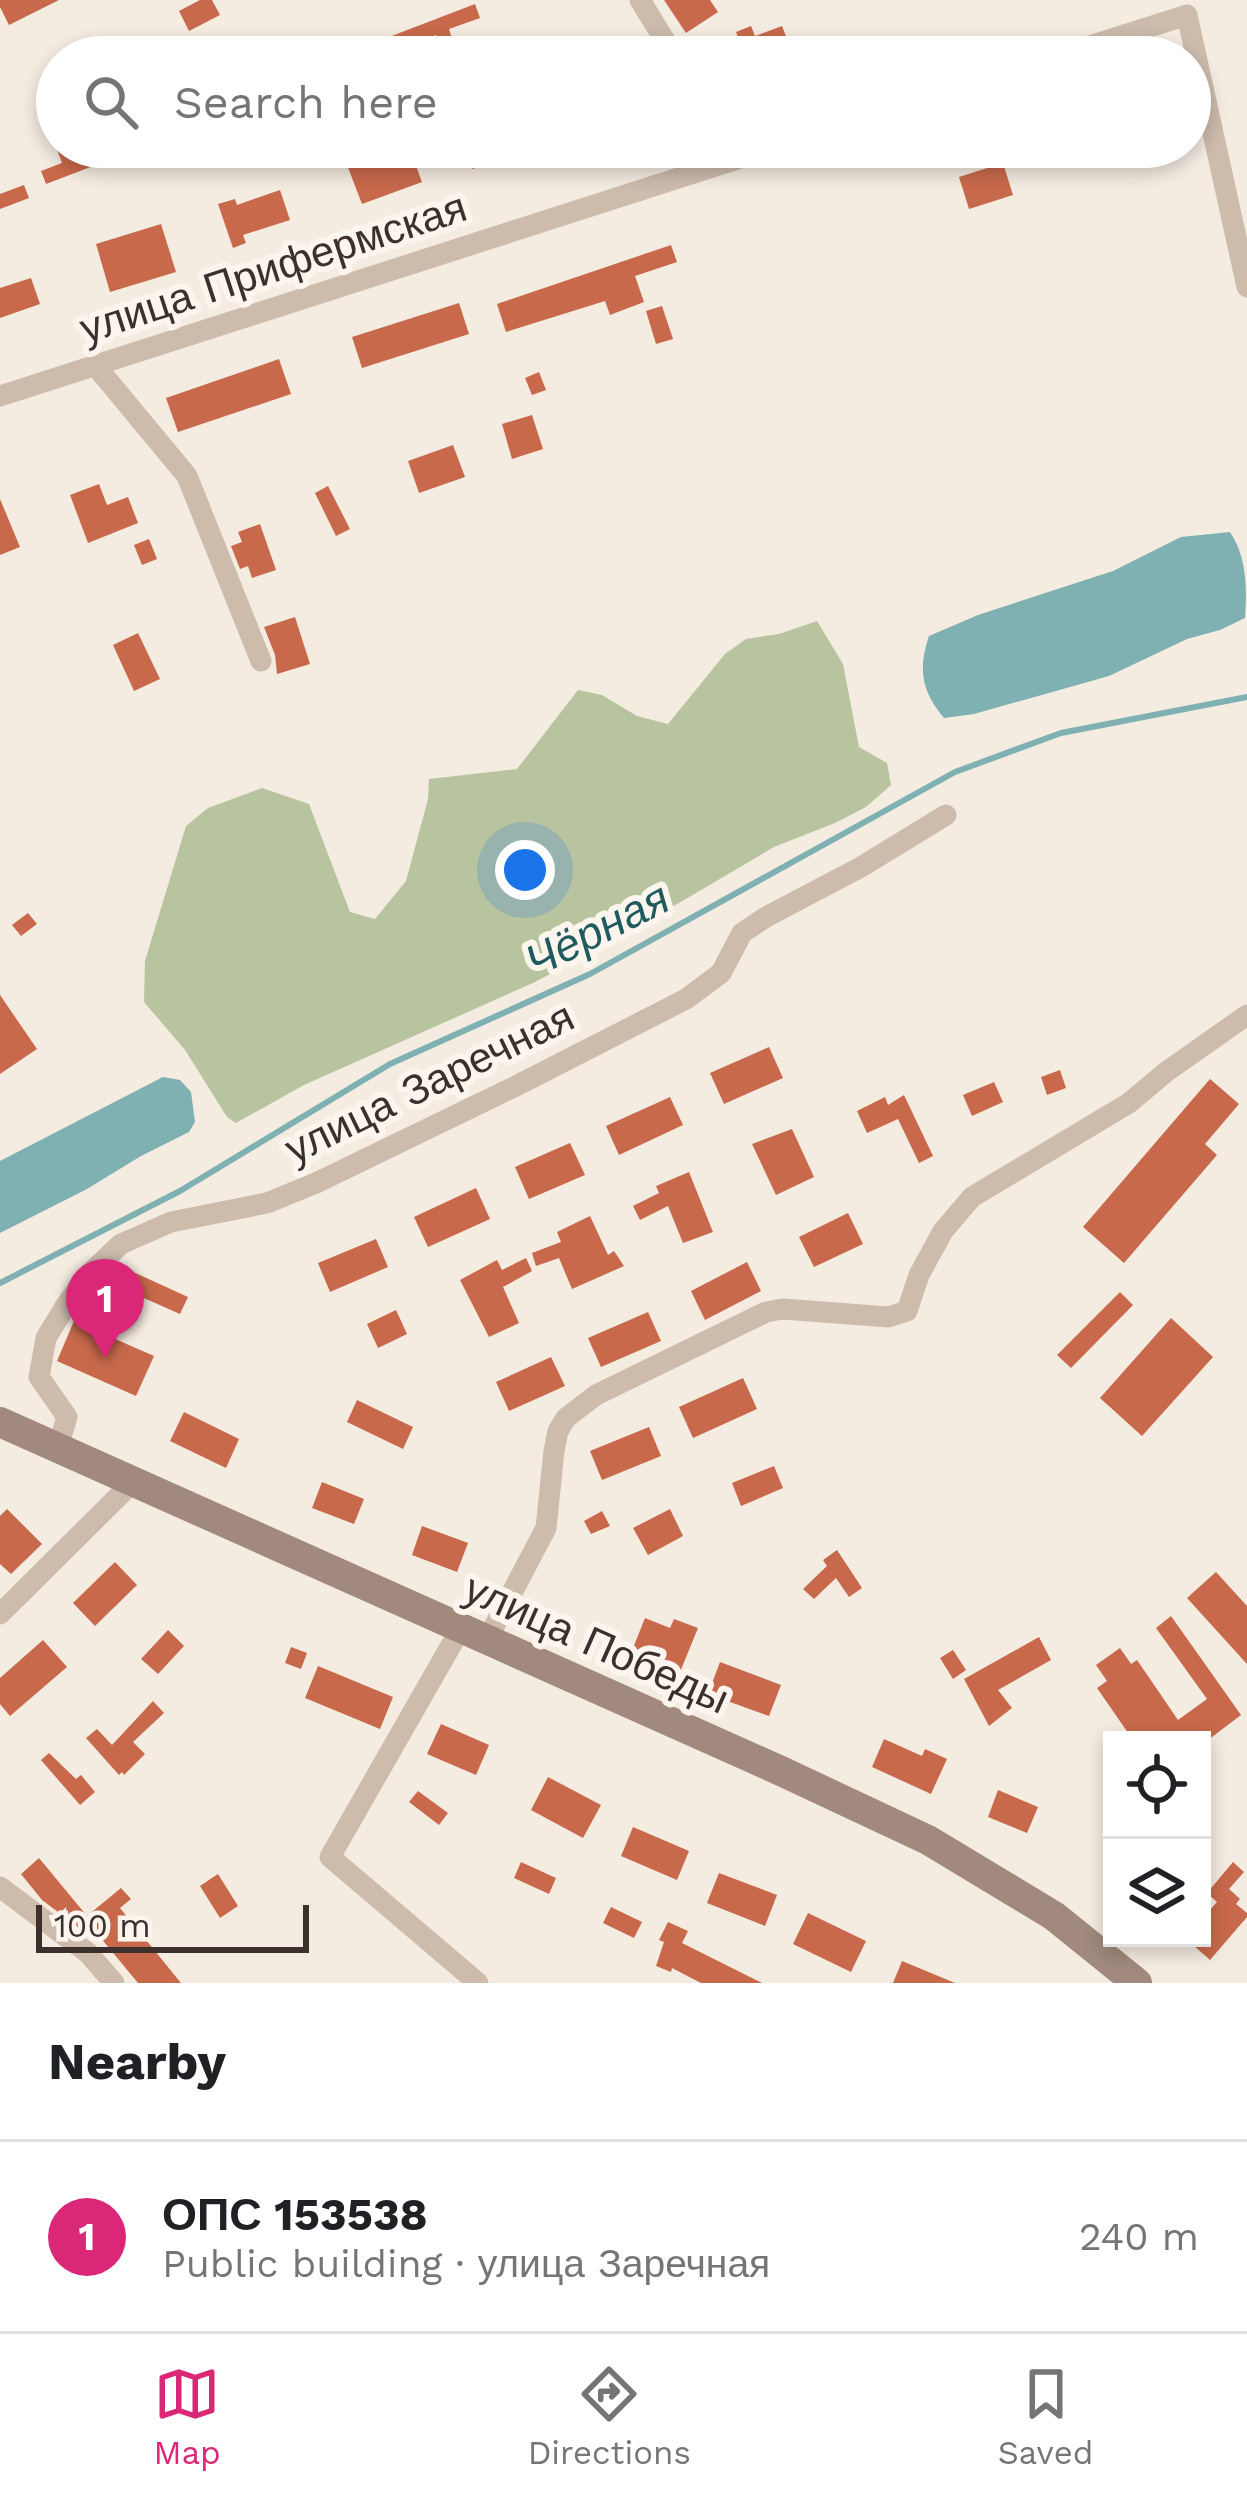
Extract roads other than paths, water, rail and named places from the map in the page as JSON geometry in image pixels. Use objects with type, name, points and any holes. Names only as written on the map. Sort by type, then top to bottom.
[{"type":"street","points":[[640,0],[662,36]]},
{"type":"street","points":[[1120,36],[1186,15],[1191,36]]},
{"type":"street","points":[[1211,126],[1247,287]]},
{"type":"street","name":"улица Прифермская","points":[[0,396],[689,168]]},
{"type":"street","points":[[95,365],[187,476],[260,661]]},
{"type":"street","name":"улица Заречная","points":[[58,1447],[67,1417],[39,1377],[46,1338],[89,1274],[121,1244],[171,1222],[267,1203],[316,1183],[686,1000],[721,973],[742,933],[946,815]]},
{"type":"street","points":[[478,1983],[331,1857],[546,1528],[554,1450],[566,1418],[596,1395],[766,1312],[783,1309],[888,1317],[907,1311],[935,1246],[972,1198],[1129,1103],[1247,1015]]},
{"type":"street","name":"улица Победы","points":[[0,1421],[928,1840],[1054,1916],[1136,1983]]},
{"type":"street","points":[[0,1614],[134,1480]]},
{"type":"street","points":[[0,1887],[88,1953],[114,1983]]},
{"type":"water","points":[[1230,532],[1243,563],[1245,618],[1109,676],[974,714],[944,718],[930,698],[923,669],[929,636],[1113,571],[1181,537]]},
{"type":"water","points":[[163,1077],[180,1080],[191,1092],[195,1122],[189,1132],[0,1233],[0,1161]]},
{"type":"waterway","name":"Чёрная","points":[[0,1283],[180,1191],[390,1064],[590,974],[955,772],[1061,733],[1247,697]]},
{"type":"place","name":"ОПС 153538","points":[[105,1358]]}]
